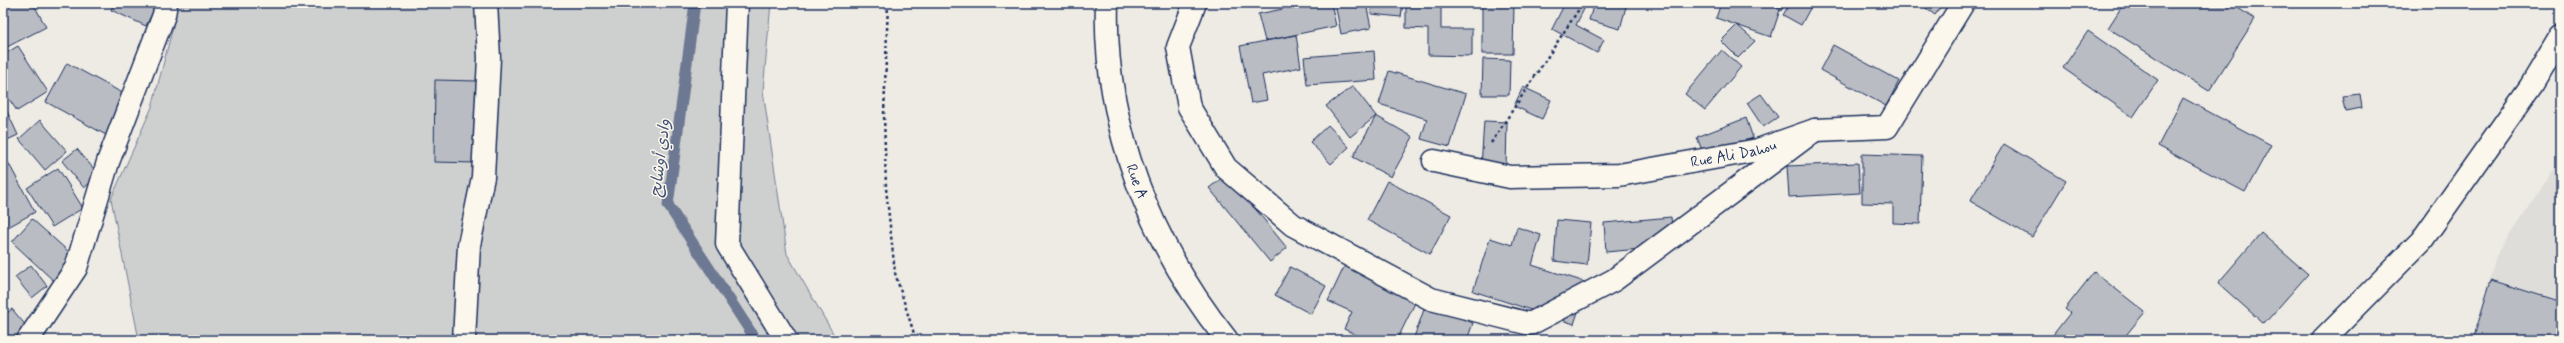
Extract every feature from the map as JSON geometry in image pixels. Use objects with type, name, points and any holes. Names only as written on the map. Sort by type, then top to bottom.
[{"type":"street","points":[[28,340],[76,268],[108,162],[164,15],[166,3]]},
{"type":"street","points":[[464,340],[469,245],[483,177],[489,58],[486,3]]},
{"type":"street","points":[[737,3],[727,244],[786,340]]},
{"type":"street","name":"Rue A","points":[[1107,3],[1106,37],[1109,77],[1126,155],[1161,239],[1208,316],[1227,340]]},
{"type":"street","points":[[1195,3],[1178,47],[1189,107],[1226,168],[1293,225],[1431,299],[1530,324],[1614,280],[1815,130]]},
{"type":"street","name":"Rue Ali Dahou","points":[[1434,161],[1510,177],[1619,175],[1758,150],[1815,130],[1887,127],[1963,3]]},
{"type":"street","points":[[2323,340],[2422,240],[2531,86],[2561,36]]},
{"type":"path","points":[[888,3],[884,114],[886,188],[895,273],[916,340]]},
{"type":"path","points":[[1474,170],[1583,3]]},
{"type":"shaded area","points":[[171,3],[771,3],[763,91],[787,254],[837,340],[139,340],[111,199],[152,107],[173,27]]},
{"type":"shaded area","points":[[2561,158],[2561,340],[2473,340],[2496,256]]},
{"type":"building","points":[[3,3],[33,3],[46,27],[3,49]]},
{"type":"building","points":[[114,3],[157,3],[146,26],[111,10]]},
{"type":"building","points":[[1282,3],[1331,3],[1336,26],[1265,41],[1258,14],[1283,9]]},
{"type":"building","points":[[1335,3],[1366,3],[1371,28],[1341,34]]},
{"type":"building","points":[[1372,3],[1403,3],[1401,17],[1371,14]]},
{"type":"building","points":[[1406,3],[1441,4],[1441,29],[1472,29],[1472,56],[1428,55],[1428,29],[1406,28]]},
{"type":"building","points":[[1482,3],[1514,3],[1513,54],[1482,54]]},
{"type":"building","points":[[1565,3],[1587,3],[1576,25],[1604,40],[1597,53],[1552,29]]},
{"type":"building","points":[[1594,3],[1627,3],[1620,29],[1589,20]]},
{"type":"building","points":[[1721,3],[1768,3],[1781,7],[1771,37],[1716,18]]},
{"type":"building","points":[[1769,3],[1786,3],[1781,11]]},
{"type":"building","points":[[1790,3],[1813,3],[1801,25],[1783,15]]},
{"type":"building","points":[[1919,3],[1944,3],[1935,15]]},
{"type":"building","points":[[2124,3],[2230,3],[2255,19],[2209,91],[2108,28]]},
{"type":"building","points":[[1737,25],[1755,41],[1738,58],[1721,41]]},
{"type":"building","points":[[2088,31],[2158,80],[2133,117],[2063,68]]},
{"type":"building","points":[[1296,35],[1301,67],[1262,75],[1267,100],[1251,103],[1240,46]]},
{"type":"building","points":[[1833,45],[1899,81],[1886,106],[1820,70]]},
{"type":"building","points":[[18,46],[48,92],[17,111],[3,90],[3,55]]},
{"type":"building","points":[[1722,50],[1741,67],[1705,110],[1685,94]]},
{"type":"building","points":[[1374,51],[1376,80],[1307,85],[1304,57]]},
{"type":"building","points":[[1483,59],[1510,60],[1509,95],[1482,95]]},
{"type":"building","points":[[67,63],[128,96],[106,135],[46,102]]},
{"type":"building","points":[[1389,71],[1466,94],[1450,147],[1421,139],[1427,119],[1379,104]]},
{"type":"building","points":[[435,80],[478,81],[477,163],[434,162]]},
{"type":"building","points":[[1353,86],[1376,116],[1350,137],[1326,106]]},
{"type":"building","points":[[1523,87],[1551,100],[1542,119],[1514,106]]},
{"type":"building","points":[[1761,94],[1778,117],[1763,127],[1747,103]]},
{"type":"building","points":[[2360,94],[2362,108],[2345,111],[2342,96]]},
{"type":"building","points":[[2183,98],[2271,145],[2245,192],[2158,146]]},
{"type":"building","points":[[3,103],[18,135],[3,142]]},
{"type":"building","points":[[1376,116],[1413,137],[1391,177],[1353,157]]},
{"type":"building","points":[[1746,118],[1753,138],[1704,156],[1697,137]]},
{"type":"building","points":[[40,120],[67,151],[45,170],[19,139]]},
{"type":"building","points":[[1484,121],[1507,122],[1506,169],[1481,167]]},
{"type":"building","points":[[1328,125],[1349,147],[1331,164],[1310,142]]},
{"type":"building","points":[[2004,144],[2066,181],[2032,237],[1970,201]]},
{"type":"building","points":[[77,149],[99,175],[84,188],[62,161]]},
{"type":"building","points":[[3,153],[35,212],[3,230]]},
{"type":"building","points":[[1862,154],[1922,156],[1920,224],[1893,223],[1893,204],[1862,203]]},
{"type":"building","points":[[1858,163],[1860,193],[1789,197],[1787,166]]},
{"type":"building","points":[[58,168],[83,208],[52,227],[27,188]]},
{"type":"building","points":[[1227,174],[1287,248],[1270,262],[1209,188]]},
{"type":"building","points":[[1387,181],[1451,215],[1430,254],[1367,220]]},
{"type":"building","points":[[1671,217],[1674,246],[1606,252],[1604,223]]},
{"type":"building","points":[[32,219],[78,260],[56,283],[12,242]]},
{"type":"building","points":[[1557,220],[1591,223],[1587,265],[1554,261]]},
{"type":"building","points":[[1517,227],[1541,235],[1532,265],[1588,283],[1574,324],[1473,291],[1490,238],[1512,245]]},
{"type":"building","points":[[2261,233],[2308,274],[2264,324],[2218,283]]},
{"type":"building","points":[[31,265],[47,286],[32,298],[15,277]]},
{"type":"building","points":[[1345,265],[1417,299],[1397,340],[1367,340],[1344,329],[1352,312],[1328,301]]},
{"type":"building","points":[[1290,267],[1326,286],[1311,314],[1275,295]]},
{"type":"building","points":[[2094,272],[2145,312],[2122,340],[2049,340],[2070,313],[2065,309]]},
{"type":"building","points":[[2491,280],[2561,302],[2561,340],[2473,340]]},
{"type":"building","points":[[3,298],[8,308],[3,311]]},
{"type":"building","points":[[1426,304],[1473,323],[1467,340],[1413,340]]},
{"type":"building","points":[[12,309],[33,334],[25,340],[3,340],[3,316]]},
{"type":"building","points":[[1684,337],[1685,340],[1605,340],[1605,338]]},
{"type":"waterway","name":"وادي أوشايح","points":[[695,3],[668,205],[756,340]]}]
